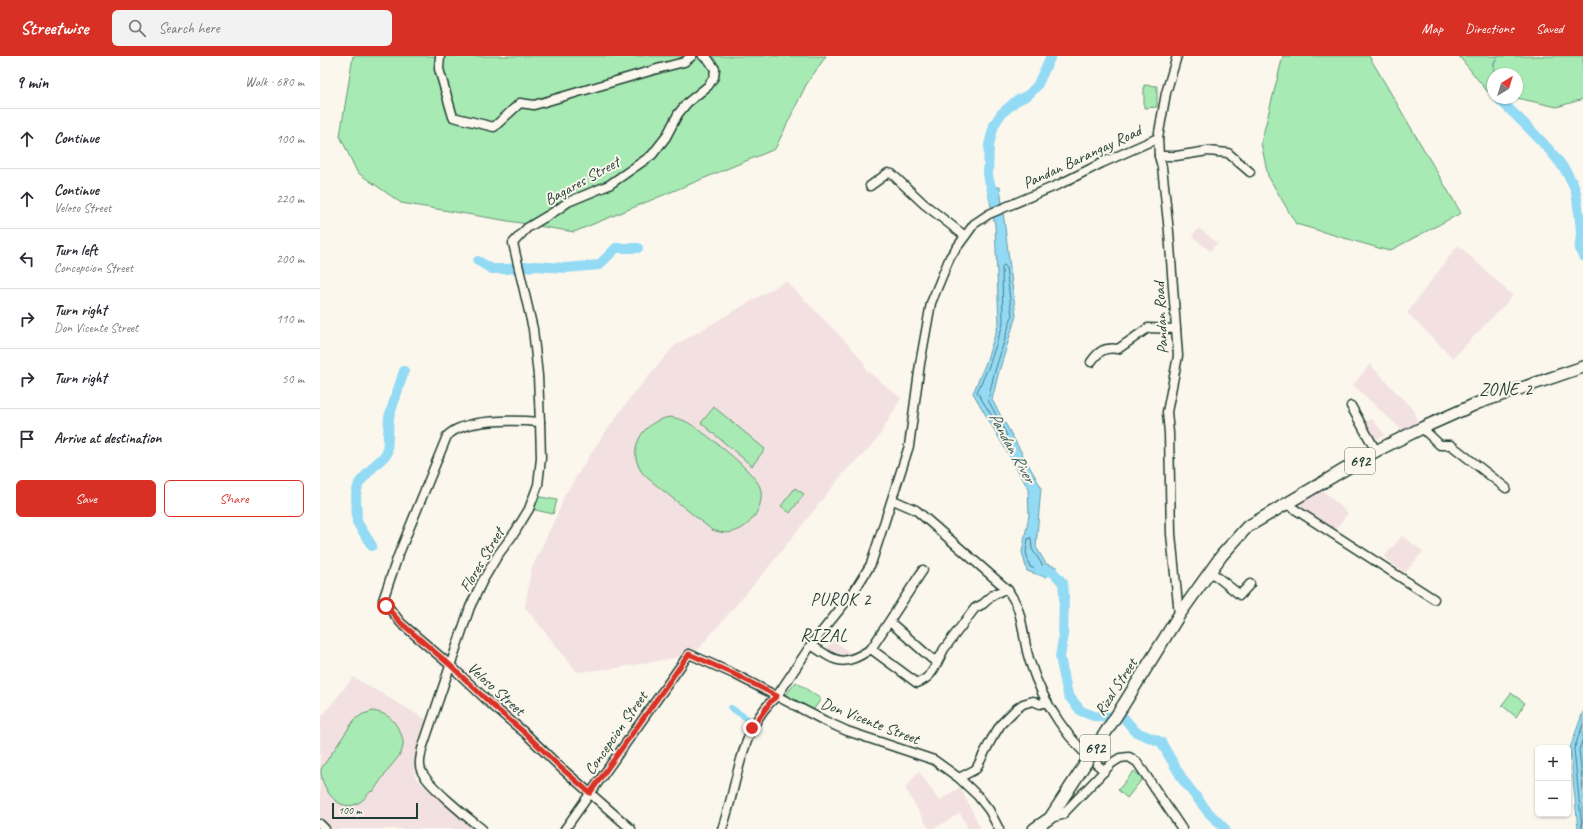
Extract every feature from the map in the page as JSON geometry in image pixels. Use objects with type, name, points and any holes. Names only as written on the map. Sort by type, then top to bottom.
[{"type":"main road","name":"692","points":[[1178,616],[1222,555],[1247,527],[1285,503],[1376,451],[1422,428],[1478,403],[1583,367]]},
{"type":"main road","name":"Rizal Street","points":[[1043,825],[1069,789],[1122,707],[1178,616]]},
{"type":"street","points":[[440,56],[439,70],[453,118],[494,127],[520,103],[534,105],[546,102],[684,62],[692,56]]},
{"type":"street","name":"Bagares Street","points":[[522,279],[513,243],[527,228],[568,202],[609,185],[652,154],[666,137],[678,114],[687,103],[708,86],[714,77],[715,69],[708,59],[703,56]]},
{"type":"street","name":"Pandan Barangay Road","points":[[722,829],[741,760],[752,728],[771,701],[777,696],[811,645],[853,593],[871,564],[909,446],[920,364],[931,303],[950,257],[974,224],[989,214],[1008,207],[1158,138],[1166,93],[1177,56]]},
{"type":"street","name":"Pandan Road","points":[[1158,138],[1169,232],[1178,356],[1167,412],[1169,433],[1171,534],[1178,616]]},
{"type":"street","points":[[1159,156],[1176,156],[1208,151],[1228,153],[1250,172]]},
{"type":"street","points":[[870,186],[888,173],[892,174],[924,204],[965,236]]},
{"type":"street","name":"Flores Street","points":[[482,829],[428,781],[421,771],[420,761],[422,749],[470,607],[482,582],[529,509],[538,485],[541,458],[538,376],[533,329],[522,279]]},
{"type":"street","points":[[1091,362],[1100,351],[1108,347],[1118,349],[1148,328],[1176,329]]},
{"type":"street","points":[[1351,406],[1376,451]]},
{"type":"street","name":"Veloso Street","points":[[540,422],[525,421],[475,424],[452,432],[447,436],[398,556],[384,600],[401,623],[450,665],[559,766],[631,829]]},
{"type":"street","points":[[1422,428],[1440,445],[1451,445],[1506,488]]},
{"type":"street","points":[[892,500],[916,510],[1008,590],[1018,607],[1030,662],[1047,702],[1067,733],[1104,771]]},
{"type":"street","points":[[1285,503],[1434,599]]},
{"type":"street","points":[[811,645],[830,658],[842,662],[858,657],[871,649],[923,570]]},
{"type":"street","points":[[1211,572],[1240,596],[1250,584]]},
{"type":"street","points":[[871,649],[917,683],[926,680],[931,674],[944,649],[975,608],[983,604],[993,595],[1003,590],[1008,590]]},
{"type":"street","points":[[890,622],[932,659],[940,657]]},
{"type":"street","name":"Don Vicente Street","points":[[689,654],[734,674],[847,731],[934,760],[959,778],[978,796],[989,810],[999,829]]},
{"type":"street","name":"Concepcion Street","points":[[565,829],[689,654]]},
{"type":"street","points":[[959,778],[976,769],[990,740],[1001,724],[1016,709],[1022,704],[1033,701],[1040,704],[1047,702]]},
{"type":"street","points":[[1043,825],[1062,815],[1112,763],[1120,758],[1129,757],[1137,762],[1182,829]]},
{"type":"street","points":[[320,824],[325,829]]},
{"type":"shaded area","points":[[1199,228],[1217,243],[1210,251],[1192,236]]},
{"type":"shaded area","points":[[1458,245],[1513,296],[1453,358],[1407,313]]},
{"type":"shaded area","points":[[786,281],[851,347],[864,363],[866,370],[901,398],[878,438],[862,456],[846,470],[767,569],[695,653],[689,649],[684,656],[618,668],[577,672],[525,607],[531,570],[560,508],[564,496],[601,438],[631,397],[674,346]]},
{"type":"shaded area","points":[[1370,364],[1415,412],[1418,426],[1405,433],[1353,385]]},
{"type":"shaded area","points":[[1372,419],[1385,435],[1373,441],[1362,424]]},
{"type":"shaded area","points":[[1322,490],[1348,513],[1335,530],[1296,505]]},
{"type":"shaded area","points":[[1402,536],[1423,551],[1405,573],[1384,557]]},
{"type":"shaded area","points":[[833,640],[855,656],[839,659],[825,650]]},
{"type":"shaded area","points":[[353,677],[427,720],[414,771],[416,778],[476,829],[330,829],[320,820],[320,719]]},
{"type":"shaded area","points":[[919,771],[939,801],[960,787],[981,829],[968,829],[960,813],[934,829],[929,829],[905,788]]},
{"type":"green space","points":[[353,56],[826,56],[806,85],[775,149],[574,232],[401,203],[357,172],[340,136]]},
{"type":"green space","points":[[1283,56],[1369,56],[1461,213],[1389,251],[1296,224],[1268,176],[1261,143]]},
{"type":"green space","points":[[1459,56],[1583,56],[1583,99],[1557,107],[1523,99],[1523,68],[1487,68],[1487,91]]},
{"type":"green space","points":[[1144,85],[1157,86],[1157,107],[1144,108]]},
{"type":"green space","points":[[714,407],[765,449],[752,466],[701,423]]},
{"type":"green space","points":[[670,417],[685,421],[703,432],[738,461],[756,480],[760,487],[761,494],[759,508],[750,521],[739,530],[729,533],[712,530],[645,476],[639,467],[636,458],[636,448],[639,439],[644,431],[651,425]]},
{"type":"green space","points":[[795,488],[804,494],[790,513],[781,506]]},
{"type":"green space","points":[[529,495],[557,500],[553,514],[527,508]]},
{"type":"green space","points":[[796,682],[821,699],[812,712],[785,696]]},
{"type":"green space","points":[[1511,693],[1525,703],[1516,717],[1502,705]]},
{"type":"green space","points":[[373,711],[386,715],[392,719],[401,734],[403,748],[397,759],[387,770],[373,792],[371,791],[360,802],[352,805],[345,805],[332,798],[327,791],[321,769],[355,719],[363,714]]},
{"type":"green space","points":[[1134,771],[1143,778],[1127,798],[1118,790]]},
{"type":"water","points":[[1000,187],[1016,316],[992,400],[1041,487],[1036,547],[1046,564],[1057,567],[1045,577],[1027,571],[1022,552],[1029,515],[1028,488],[973,393],[985,365],[999,323],[995,225],[987,188]]},
{"type":"water","points":[[1583,712],[1583,829],[1578,829],[1571,745]]},
{"type":"waterway","name":"Pandan River","points":[[995,201],[988,176],[989,145],[994,125],[1001,114],[1016,101],[1028,95],[1037,86],[1051,56]]},
{"type":"waterway","points":[[1494,68],[1494,64],[1498,56]]},
{"type":"waterway","points":[[1504,104],[1543,142],[1572,181],[1577,198],[1581,232],[1580,247],[1583,256]]},
{"type":"waterway","points":[[478,261],[492,269],[535,266],[566,268],[599,265],[616,248],[638,248]]},
{"type":"waterway","points":[[372,546],[357,522],[356,494],[359,483],[387,454],[389,417],[404,371]]},
{"type":"waterway","name":"Pandan River","points":[[1039,570],[1053,572],[1063,583],[1063,639],[1060,657],[1068,695],[1081,711],[1094,716],[1123,717],[1136,732],[1161,742],[1183,780],[1208,812],[1225,829]]},
{"type":"waterway","points":[[731,708],[754,723]]},
{"type":"district","name":"ZONE 2","points":[[1506,389]]},
{"type":"district","name":"PUROK 2","points":[[841,599]]},
{"type":"district","name":"RIZAL","points":[[824,635]]},
{"type":"route","points":[[386,606],[401,623],[450,665],[493,706],[525,733],[590,793],[689,654],[734,674],[777,696],[771,701],[752,728]]}]
